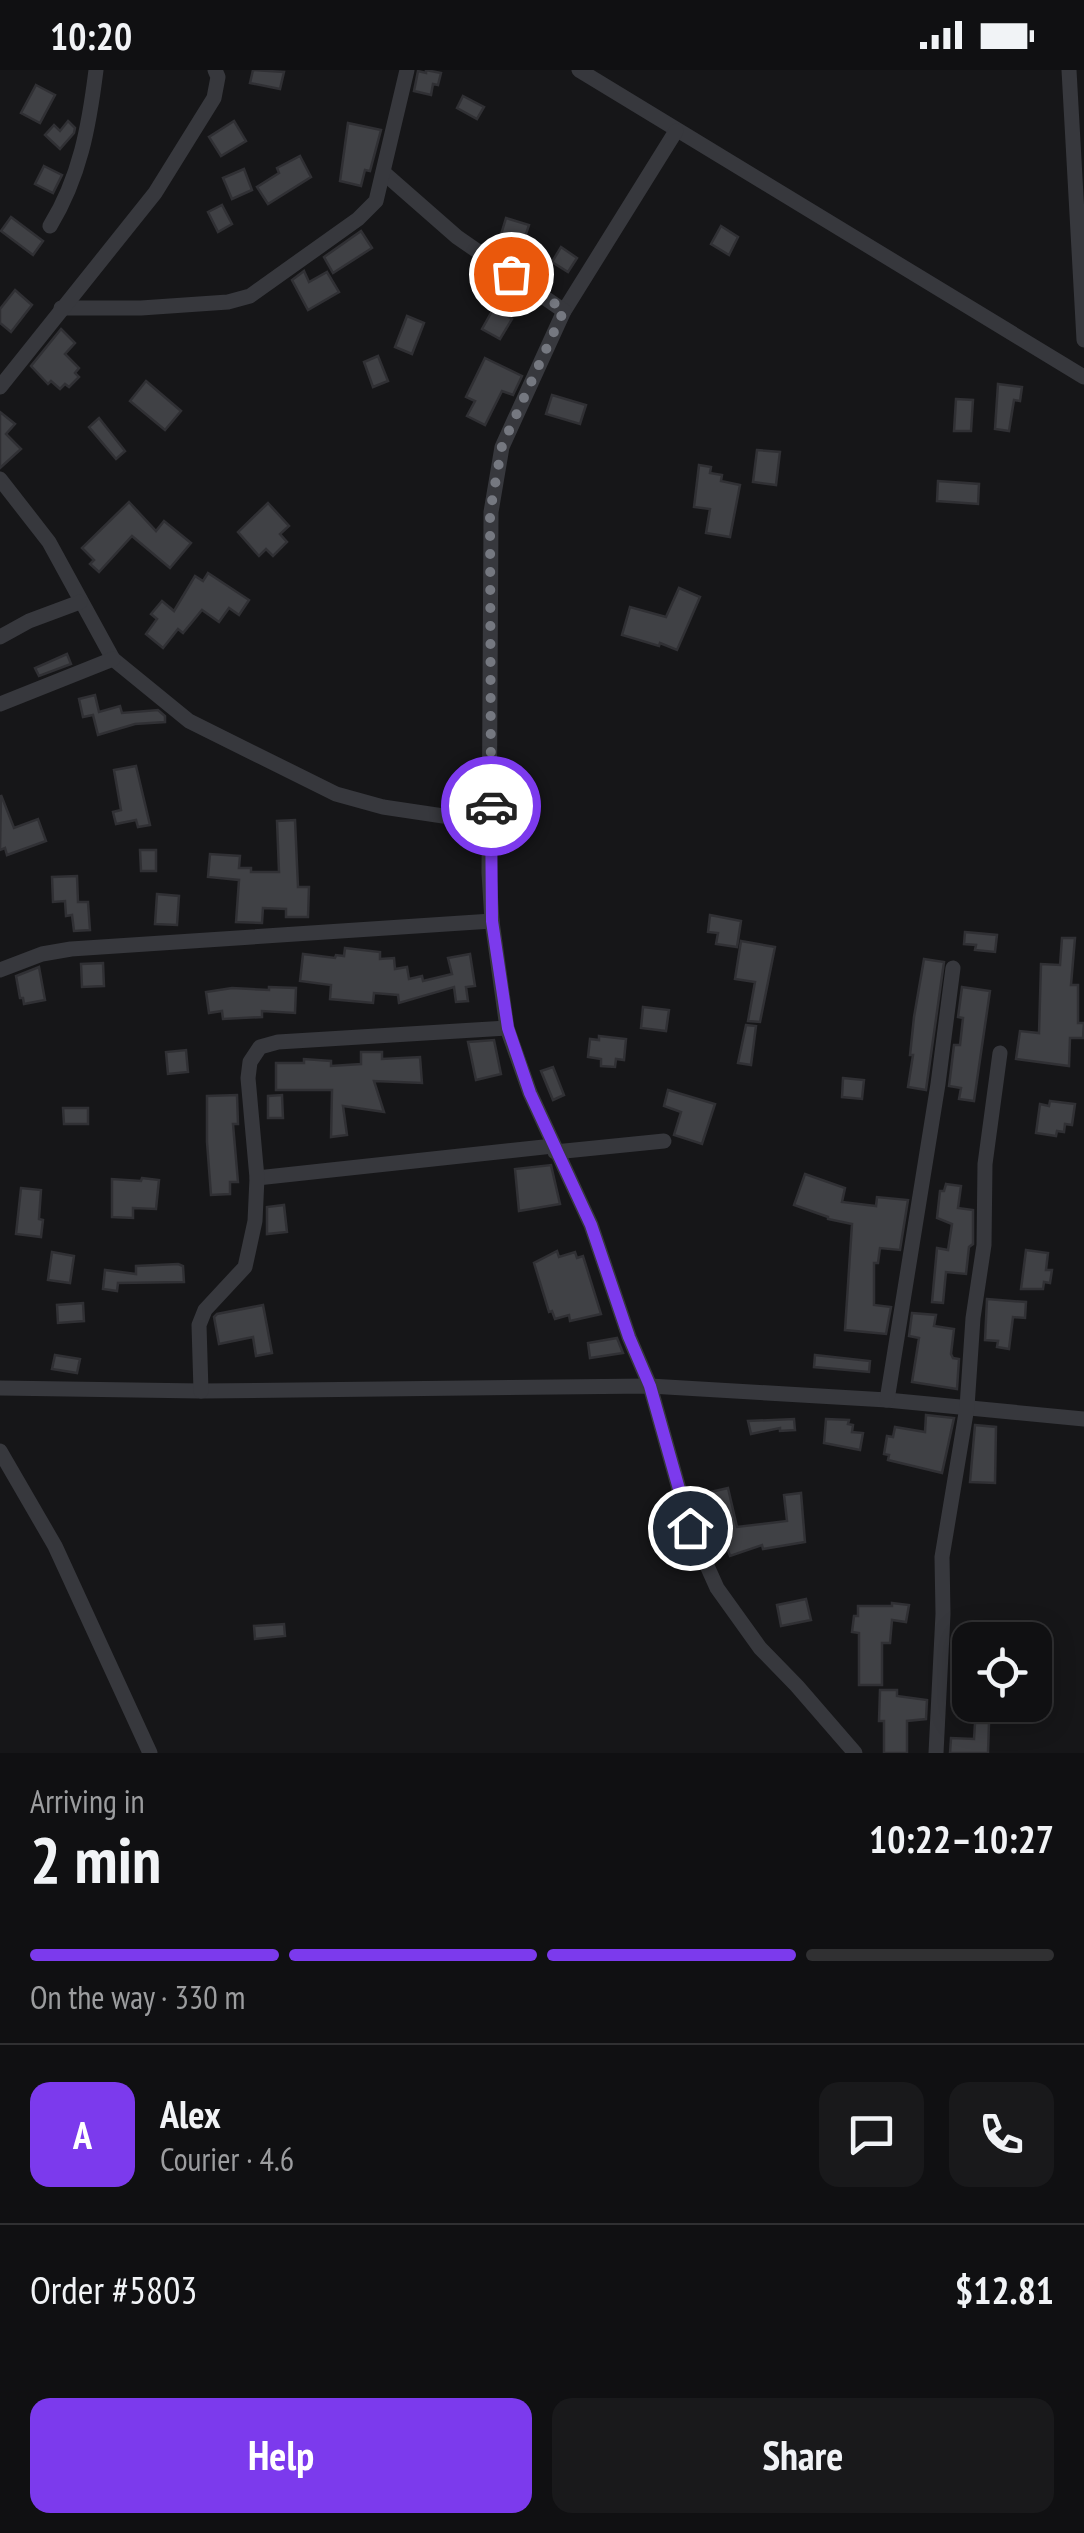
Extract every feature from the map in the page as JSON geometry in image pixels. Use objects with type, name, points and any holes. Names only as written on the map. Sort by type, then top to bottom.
[{"type":"street","points":[[50,226],[72,185],[80,158],[96,70]]},
{"type":"street","points":[[0,387],[155,193],[214,98],[218,77],[215,70]]},
{"type":"street","points":[[61,308],[141,308],[228,302],[250,296],[376,202],[408,70]]},
{"type":"street","points":[[579,70],[1084,377]]},
{"type":"street","points":[[1069,70],[1084,340]]},
{"type":"street","points":[[676,131],[564,310],[502,446],[490,512],[492,921],[508,1028],[530,1093],[591,1225],[650,1386],[690,1528],[717,1588],[760,1648],[856,1753]]},
{"type":"street","points":[[384,173],[457,237],[564,310]]},
{"type":"street","points":[[0,479],[49,542],[113,659],[189,721],[336,794],[384,807],[490,824]]},
{"type":"street","points":[[0,637],[29,621],[80,602]]},
{"type":"street","points":[[0,704],[113,659]]},
{"type":"street","points":[[0,970],[42,954],[71,949],[492,921]]},
{"type":"street","points":[[887,1400],[953,968]]},
{"type":"street","points":[[201,1391],[199,1325],[205,1310],[245,1266],[255,1221],[258,1178],[248,1078],[250,1062],[260,1047],[278,1042],[508,1028]]},
{"type":"street","points":[[936,1753],[944,1614],[942,1557],[967,1406],[972,1318],[984,1245],[984,1164],[1000,1053]]},
{"type":"street","points":[[258,1178],[554,1148],[664,1141]]},
{"type":"street","points":[[0,1388],[201,1391],[650,1386],[967,1406],[1084,1419]]},
{"type":"street","points":[[0,1451],[55,1546],[150,1753]]},
{"type":"building","points":[[253,70],[284,72],[280,89],[250,83]]},
{"type":"building","points":[[418,71],[441,73],[431,95],[414,91]]},
{"type":"building","points":[[36,85],[55,95],[40,123],[21,113]]},
{"type":"building","points":[[463,96],[484,107],[477,119],[457,108]]},
{"type":"building","points":[[68,121],[75,128],[74,133],[60,149],[45,135],[54,125],[60,131]]},
{"type":"building","points":[[234,121],[246,141],[221,156],[209,137]]},
{"type":"building","points":[[348,123],[381,130],[370,171],[365,170],[361,186],[340,181]]},
{"type":"building","points":[[300,156],[311,177],[268,204],[257,187],[279,173],[277,168]]},
{"type":"building","points":[[44,166],[62,175],[53,193],[35,184]]},
{"type":"building","points":[[244,169],[252,190],[232,199],[223,178]]},
{"type":"building","points":[[222,205],[232,224],[218,232],[208,212]]},
{"type":"building","points":[[11,217],[43,241],[33,255],[1,231]]},
{"type":"building","points":[[506,218],[529,225],[523,243],[513,240],[509,252],[497,248]]},
{"type":"building","points":[[721,226],[738,237],[729,255],[711,244]]},
{"type":"building","points":[[361,231],[372,248],[333,273],[324,257]]},
{"type":"building","points":[[561,247],[577,258],[568,272],[552,262]]},
{"type":"building","points":[[304,271],[309,282],[327,272],[339,292],[308,310],[292,280]]},
{"type":"building","points":[[15,290],[32,305],[11,332],[0,323],[0,309]]},
{"type":"building","points":[[500,297],[511,304],[504,314],[512,319],[500,339],[482,329]]},
{"type":"building","points":[[407,316],[424,323],[412,354],[395,347]]},
{"type":"building","points":[[61,329],[75,343],[65,354],[79,368],[75,373],[79,377],[69,387],[65,384],[60,389],[51,381],[48,384],[31,366]]},
{"type":"building","points":[[378,356],[388,381],[373,387],[364,362]]},
{"type":"building","points":[[485,358],[522,376],[513,395],[502,391],[485,425],[467,416],[475,401],[466,397]]},
{"type":"building","points":[[146,381],[181,411],[165,430],[130,401]]},
{"type":"building","points":[[998,384],[1022,387],[1020,401],[1014,400],[1009,431],[995,429]]},
{"type":"building","points":[[552,395],[586,405],[580,424],[546,414]]},
{"type":"building","points":[[956,399],[973,400],[971,431],[954,431]]},
{"type":"building","points":[[0,412],[15,424],[6,434],[21,449],[0,468]]},
{"type":"building","points":[[99,418],[125,451],[116,459],[89,427]]},
{"type":"building","points":[[757,450],[780,452],[776,485],[753,482]]},
{"type":"building","points":[[699,465],[722,475],[721,481],[740,485],[730,537],[706,533],[710,509],[694,507]]},
{"type":"building","points":[[938,481],[979,484],[978,504],[937,501]]},
{"type":"building","points":[[129,502],[156,531],[164,521],[191,543],[170,568],[132,536],[99,572],[90,564],[94,560],[82,548]]},
{"type":"building","points":[[268,503],[289,526],[280,534],[287,542],[273,556],[266,549],[259,556],[238,532]]},
{"type":"building","points":[[208,573],[249,600],[239,615],[229,608],[219,622],[202,610],[183,633],[178,629],[163,648],[146,634],[157,619],[151,614],[162,601],[174,611],[195,576],[203,581]]},
{"type":"building","points":[[679,588],[700,597],[677,650],[622,635],[630,607],[666,617]]},
{"type":"building","points":[[67,654],[71,664],[39,676],[35,668]]},
{"type":"building","points":[[95,695],[99,712],[120,706],[122,713],[158,710],[165,716],[165,722],[135,724],[98,735],[93,715],[83,717],[79,699]]},
{"type":"building","points":[[136,766],[150,825],[138,827],[136,820],[116,824],[113,812],[121,810],[114,770]]},
{"type":"building","points":[[1,795],[14,828],[38,819],[46,841],[7,855],[5,848],[0,850]]},
{"type":"building","points":[[295,820],[298,887],[309,887],[308,917],[286,917],[286,909],[263,908],[262,923],[236,922],[239,880],[208,877],[210,854],[240,856],[239,868],[251,868],[251,872],[279,872],[277,821]]},
{"type":"building","points":[[140,850],[156,850],[156,871],[141,871]]},
{"type":"building","points":[[77,876],[78,902],[88,902],[90,930],[74,931],[72,915],[66,916],[65,901],[53,902],[52,877]]},
{"type":"building","points":[[157,894],[179,896],[177,925],[155,924]]},
{"type":"building","points":[[710,915],[741,921],[737,947],[716,944],[718,933],[708,932]]},
{"type":"building","points":[[965,932],[997,935],[995,952],[975,950],[976,945],[964,944]]},
{"type":"building","points":[[1062,938],[1075,938],[1071,985],[1078,985],[1078,1023],[1084,1023],[1083,1038],[1070,1038],[1069,1066],[1016,1059],[1020,1031],[1039,1033],[1041,964],[1060,965]]},
{"type":"building","points":[[741,941],[775,947],[760,1022],[748,1021],[755,982],[735,979]]},
{"type":"building","points":[[345,948],[380,952],[380,959],[394,958],[395,969],[407,967],[409,979],[422,976],[423,981],[452,974],[448,958],[470,954],[475,986],[466,987],[468,1001],[456,1002],[454,987],[399,1003],[398,995],[374,993],[373,1003],[330,999],[331,985],[300,981],[303,954],[335,958],[344,956]]},
{"type":"building","points":[[924,959],[944,962],[926,1090],[908,1087]]},
{"type":"building","points":[[103,963],[104,986],[82,987],[81,964]]},
{"type":"building","points":[[39,967],[45,1000],[24,1004],[16,976]]},
{"type":"building","points":[[962,987],[990,991],[974,1101],[959,1099],[961,1088],[949,1086],[954,1045],[960,1045]]},
{"type":"building","points":[[296,988],[295,1013],[262,1011],[262,1017],[223,1019],[222,1011],[209,1013],[206,992]]},
{"type":"building","points":[[643,1007],[669,1010],[666,1031],[641,1028]]},
{"type":"building","points":[[746,1025],[756,1026],[751,1065],[738,1063]]},
{"type":"building","points":[[599,1036],[626,1039],[624,1060],[616,1059],[615,1067],[601,1066],[601,1059],[588,1057],[590,1039],[599,1040]]},
{"type":"building","points":[[494,1040],[501,1074],[476,1080],[468,1042]]},
{"type":"building","points":[[186,1050],[188,1072],[168,1074],[166,1052]]},
{"type":"building","points":[[361,1052],[382,1052],[382,1059],[420,1057],[422,1083],[374,1081],[384,1112],[343,1106],[347,1135],[331,1137],[332,1090],[276,1090],[276,1063],[304,1063],[304,1059],[331,1061],[331,1066],[361,1064]]},
{"type":"building","points":[[553,1067],[564,1095],[553,1100],[541,1071]]},
{"type":"building","points":[[843,1078],[864,1080],[862,1099],[842,1097]]},
{"type":"building","points":[[668,1090],[715,1104],[702,1144],[674,1135],[681,1112],[664,1106]]},
{"type":"building","points":[[237,1095],[238,1124],[233,1124],[238,1182],[230,1182],[230,1194],[211,1195],[207,1096]]},
{"type":"building","points":[[282,1095],[283,1118],[268,1118],[268,1096]]},
{"type":"building","points":[[1050,1101],[1075,1104],[1072,1125],[1065,1124],[1064,1132],[1057,1131],[1056,1136],[1036,1133],[1040,1104],[1049,1106]]},
{"type":"building","points":[[63,1108],[88,1108],[88,1124],[64,1124]]},
{"type":"building","points":[[551,1165],[560,1204],[519,1211],[515,1169]]},
{"type":"building","points":[[805,1174],[845,1188],[842,1202],[876,1206],[877,1197],[908,1200],[900,1250],[880,1248],[878,1263],[874,1263],[874,1305],[891,1307],[886,1334],[845,1330],[852,1224],[794,1205]]},
{"type":"building","points":[[112,1179],[159,1180],[156,1209],[133,1208],[133,1218],[112,1217]]},
{"type":"building","points":[[946,1184],[961,1186],[958,1208],[973,1210],[973,1244],[969,1247],[966,1274],[946,1272],[943,1303],[932,1302],[937,1248],[948,1250],[952,1224],[937,1218],[940,1191],[944,1191]]},
{"type":"building","points":[[21,1188],[41,1190],[41,1237],[16,1234]]},
{"type":"building","points":[[284,1205],[287,1232],[267,1234],[267,1207]]},
{"type":"building","points":[[1026,1250],[1048,1253],[1046,1270],[1052,1270],[1050,1283],[1044,1282],[1043,1289],[1021,1289]]},
{"type":"building","points":[[557,1251],[559,1257],[575,1252],[577,1258],[583,1256],[601,1314],[570,1321],[569,1315],[555,1319],[549,1312],[534,1263]]},
{"type":"building","points":[[52,1252],[74,1256],[70,1283],[48,1280]]},
{"type":"building","points":[[136,1266],[183,1266],[184,1282],[118,1283],[117,1291],[103,1289],[105,1270],[136,1274]]},
{"type":"building","points":[[987,1299],[1026,1302],[1025,1318],[1013,1317],[1009,1349],[997,1347],[998,1341],[985,1340]]},
{"type":"building","points":[[83,1303],[84,1321],[58,1323],[57,1305]]},
{"type":"building","points":[[263,1305],[272,1353],[256,1356],[253,1337],[219,1344],[214,1317],[217,1314]]},
{"type":"building","points":[[912,1313],[936,1315],[934,1326],[954,1329],[951,1354],[959,1359],[957,1389],[912,1382],[919,1338],[909,1336]]},
{"type":"building","points":[[617,1338],[623,1353],[590,1358],[588,1343]]},
{"type":"building","points":[[55,1355],[80,1359],[77,1373],[52,1369]]},
{"type":"building","points":[[815,1355],[870,1361],[869,1372],[814,1367]]},
{"type":"building","points":[[926,1415],[954,1418],[942,1473],[888,1460],[889,1455],[884,1454],[887,1436],[893,1437],[895,1427],[925,1432]]},
{"type":"building","points":[[794,1419],[795,1430],[780,1428],[751,1434],[748,1421]]},
{"type":"building","points":[[826,1419],[849,1420],[852,1432],[863,1433],[860,1450],[824,1443]]},
{"type":"building","points":[[975,1425],[996,1427],[995,1483],[970,1482]]},
{"type":"building","points":[[728,1488],[737,1527],[787,1521],[784,1495],[801,1493],[805,1542],[763,1549],[762,1545],[730,1556],[717,1519],[712,1520],[706,1493]]},
{"type":"building","points":[[806,1599],[811,1620],[781,1626],[777,1605]]},
{"type":"building","points":[[909,1605],[906,1622],[892,1620],[890,1643],[882,1643],[882,1685],[859,1685],[859,1633],[852,1632],[858,1606]]},
{"type":"building","points":[[284,1624],[285,1636],[255,1639],[254,1626]]},
{"type":"building","points":[[880,1690],[897,1690],[897,1696],[927,1700],[926,1719],[907,1721],[907,1753],[884,1753]]},
{"type":"building","points":[[975,1723],[989,1723],[988,1753],[950,1753],[951,1738],[974,1739]]},
{"type":"way so far","points":[[491,806],[490,512],[502,446],[564,310],[511,274]]},
{"type":"route","points":[[491,806],[492,921],[508,1028],[530,1093],[591,1225],[650,1386],[690,1528]]}]
